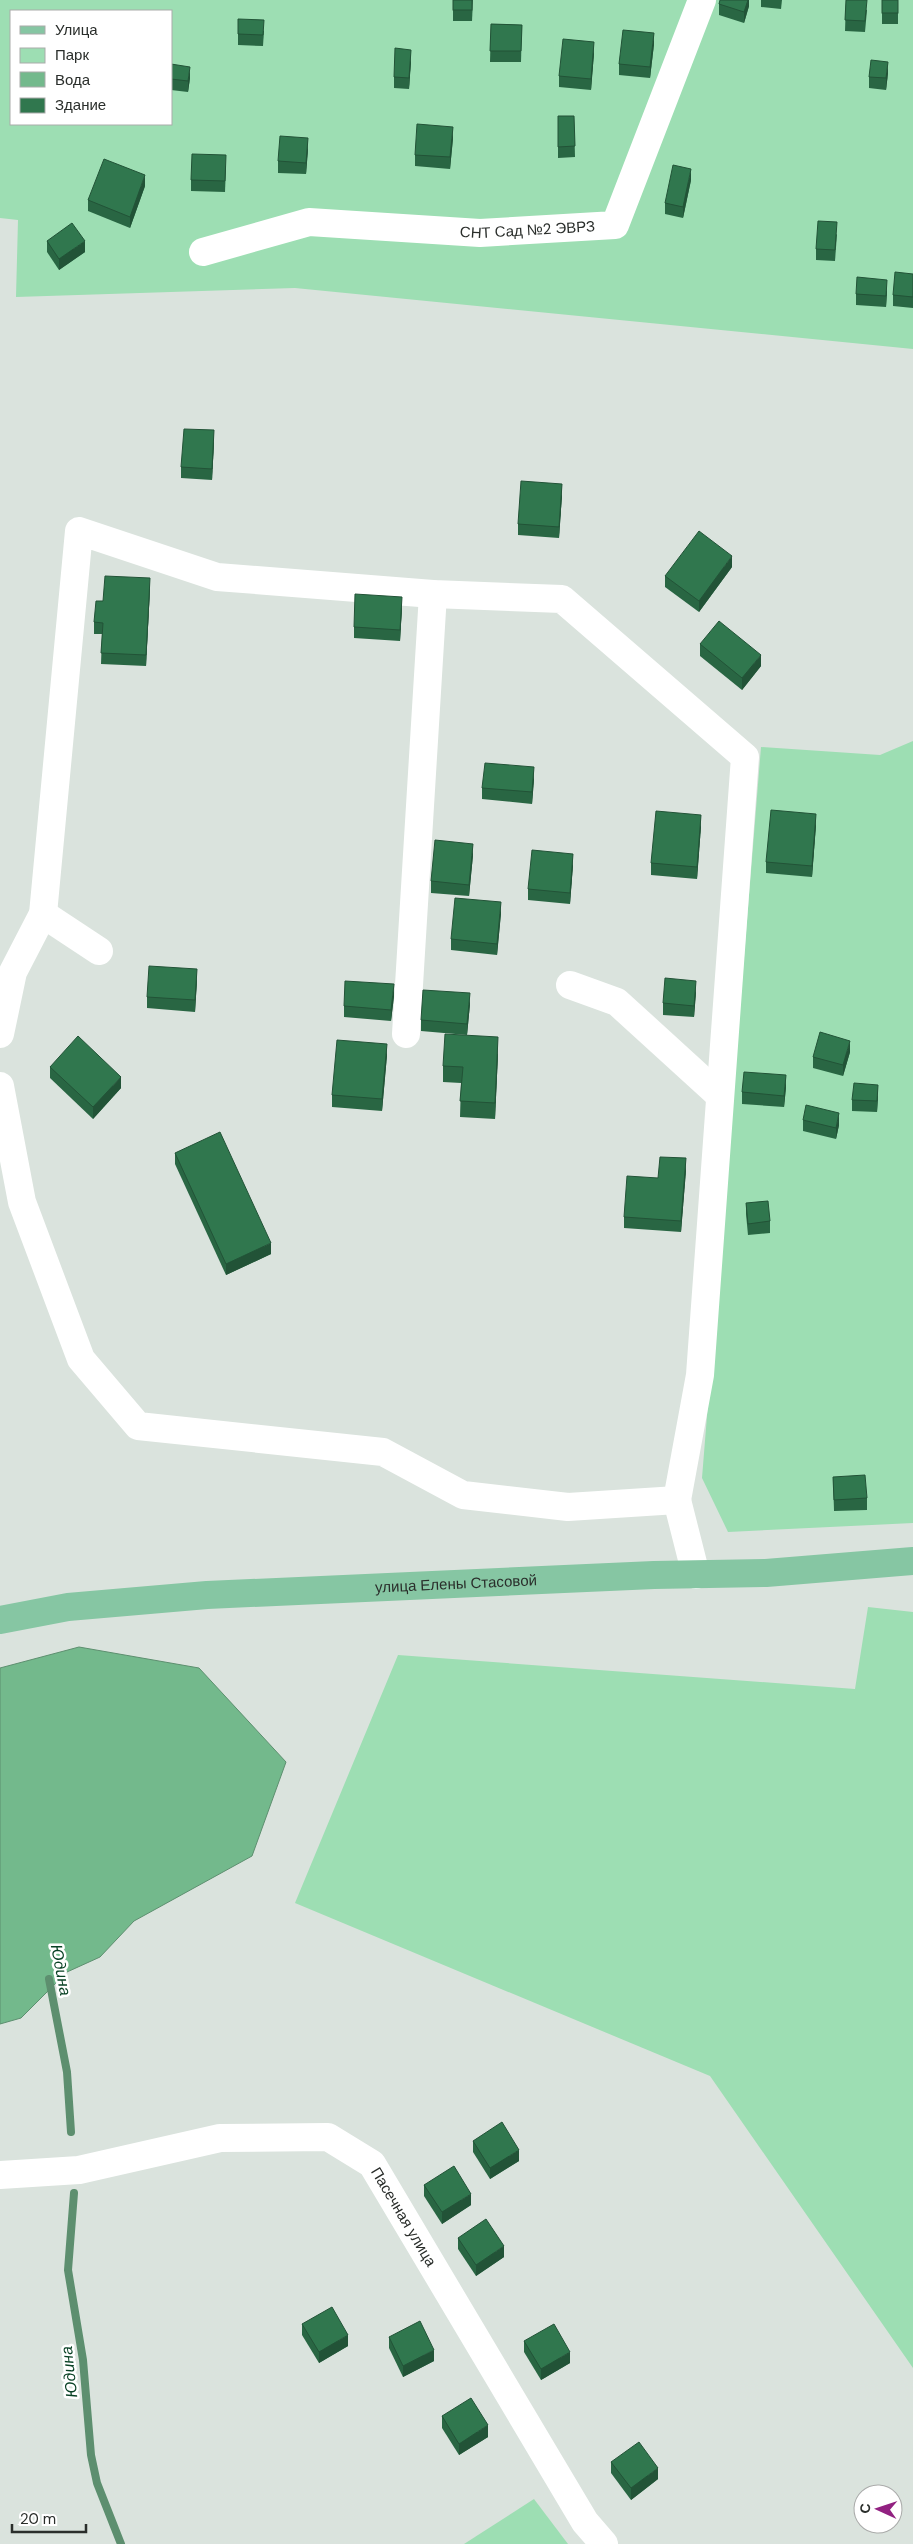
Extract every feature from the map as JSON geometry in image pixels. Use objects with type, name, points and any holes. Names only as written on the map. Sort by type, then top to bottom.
[{"type":"main road","name":"улица Елены Стасовой","points":[[0,1620],[68,1607],[207,1595],[696,1574],[766,1573],[913,1561]]},
{"type":"street","name":"СНТ Сад №2 ЭВРЗ","points":[[202,252],[309,222],[480,233],[615,225],[702,0]]},
{"type":"street","points":[[0,1034],[13,972],[43,914],[80,531],[217,578],[433,594],[562,599],[745,757],[700,1375],[677,1500],[696,1574]]},
{"type":"street","points":[[406,1034],[433,594]]},
{"type":"street","points":[[43,914],[99,951]]},
{"type":"street","points":[[570,985],[617,1002],[719,1095]]},
{"type":"street","points":[[0,1086],[22,1202],[81,1359],[138,1426],[383,1452],[463,1495],[568,1507],[677,1500]]},
{"type":"street","points":[[0,1179],[22,1202]]},
{"type":"street","name":"Пасечная улица","points":[[0,2176],[79,2170],[220,2138],[328,2137],[372,2164],[585,2522],[604,2544]]},
{"type":"green space","points":[[0,0],[913,0],[913,349],[295,288],[16,297],[18,220],[0,218]]},
{"type":"green space","points":[[913,741],[913,1523],[728,1532],[702,1478],[761,747],[880,755]]},
{"type":"green space","points":[[868,1607],[913,1612],[913,2368],[710,2076],[295,1903],[398,1655],[855,1689]]},
{"type":"green space","points":[[534,2499],[568,2544],[464,2544]]},
{"type":"water","points":[[79,1647],[199,1668],[286,1762],[252,1856],[134,1921],[100,1957],[67,1972],[21,2018],[0,2024],[0,1668]]},
{"type":"building","points":[[453,0],[472,0],[472,10],[453,10]]},
{"type":"building","points":[[720,0],[748,0],[744,12],[719,4]]},
{"type":"building","points":[[846,0],[867,0],[865,21],[845,20]]},
{"type":"building","points":[[882,0],[898,0],[898,13],[882,13]]},
{"type":"building","points":[[238,19],[264,20],[263,35],[238,34]]},
{"type":"building","points":[[491,24],[522,25],[521,51],[490,51]]},
{"type":"building","points":[[623,30],[654,33],[650,67],[619,64]]},
{"type":"building","points":[[563,39],[594,42],[591,79],[559,76]]},
{"type":"building","points":[[395,48],[411,50],[409,78],[394,77]]},
{"type":"building","points":[[871,60],[888,62],[886,78],[869,77]]},
{"type":"building","points":[[172,64],[190,67],[188,81],[172,79]]},
{"type":"building","points":[[558,116],[574,116],[575,146],[558,147]]},
{"type":"building","points":[[417,124],[453,127],[450,157],[415,155]]},
{"type":"building","points":[[280,136],[308,138],[306,163],[278,161]]},
{"type":"building","points":[[192,154],[226,155],[225,181],[191,180]]},
{"type":"building","points":[[104,159],[145,175],[130,217],[88,200]]},
{"type":"building","points":[[673,165],[691,169],[683,207],[665,203]]},
{"type":"building","points":[[818,221],[837,222],[835,250],[816,249]]},
{"type":"building","points":[[72,223],[85,241],[59,259],[47,241]]},
{"type":"building","points":[[895,272],[913,274],[913,297],[893,295]]},
{"type":"building","points":[[857,277],[887,280],[886,296],[856,294]]},
{"type":"building","points":[[184,429],[214,430],[212,469],[181,467]]},
{"type":"building","points":[[521,481],[562,484],[559,527],[518,524]]},
{"type":"building","points":[[699,531],[732,556],[699,601],[665,576]]},
{"type":"building","points":[[105,576],[150,578],[146,655],[101,653],[103,623],[94,622],[96,601],[103,601]]},
{"type":"building","points":[[355,594],[402,597],[400,630],[354,627]]},
{"type":"building","points":[[719,621],[761,655],[742,678],[700,644]]},
{"type":"building","points":[[485,763],[534,767],[532,792],[482,788]]},
{"type":"building","points":[[771,810],[816,814],[812,866],[766,862]]},
{"type":"building","points":[[656,811],[701,815],[697,867],[651,863]]},
{"type":"building","points":[[435,840],[473,844],[469,885],[431,881]]},
{"type":"building","points":[[532,850],[573,854],[570,893],[528,889]]},
{"type":"building","points":[[455,898],[501,902],[497,944],[451,939]]},
{"type":"building","points":[[149,966],[197,969],[195,1000],[147,997]]},
{"type":"building","points":[[665,978],[696,981],[694,1006],[663,1003]]},
{"type":"building","points":[[345,981],[394,984],[391,1010],[344,1006]]},
{"type":"building","points":[[423,990],[470,993],[467,1024],[421,1020]]},
{"type":"building","points":[[820,1032],[850,1041],[843,1065],[813,1057]]},
{"type":"building","points":[[445,1034],[498,1037],[495,1103],[460,1101],[463,1067],[443,1066]]},
{"type":"building","points":[[78,1036],[121,1077],[93,1107],[50,1067]]},
{"type":"building","points":[[337,1040],[387,1044],[382,1099],[332,1095]]},
{"type":"building","points":[[744,1072],[786,1075],[784,1096],[742,1092]]},
{"type":"building","points":[[854,1083],[878,1085],[877,1101],[852,1100]]},
{"type":"building","points":[[806,1105],[839,1113],[836,1128],[803,1120]]},
{"type":"building","points":[[220,1132],[271,1243],[226,1264],[175,1153]]},
{"type":"building","points":[[660,1157],[686,1158],[681,1221],[624,1217],[627,1176],[658,1178]]},
{"type":"building","points":[[768,1201],[770,1221],[748,1224],[746,1203]]},
{"type":"building","points":[[865,1475],[867,1498],[834,1500],[833,1477]]},
{"type":"building","points":[[502,2122],[519,2150],[490,2168],[473,2141]]},
{"type":"building","points":[[454,2166],[471,2194],[442,2212],[424,2185]]},
{"type":"building","points":[[486,2219],[504,2246],[476,2265],[458,2238]]},
{"type":"building","points":[[332,2307],[348,2335],[319,2352],[302,2324]]},
{"type":"building","points":[[420,2321],[434,2350],[403,2366],[389,2337]]},
{"type":"building","points":[[554,2324],[570,2352],[541,2369],[524,2341]]},
{"type":"building","points":[[471,2398],[488,2425],[459,2444],[442,2416]]},
{"type":"building","points":[[639,2442],[658,2468],[631,2488],[611,2462]]},
{"type":"waterway","name":"Юдина","points":[[49,1979],[67,2072],[71,2132]]},
{"type":"waterway","name":"Юдина","points":[[74,2193],[68,2270],[83,2360],[91,2455],[97,2483],[121,2544]]}]
